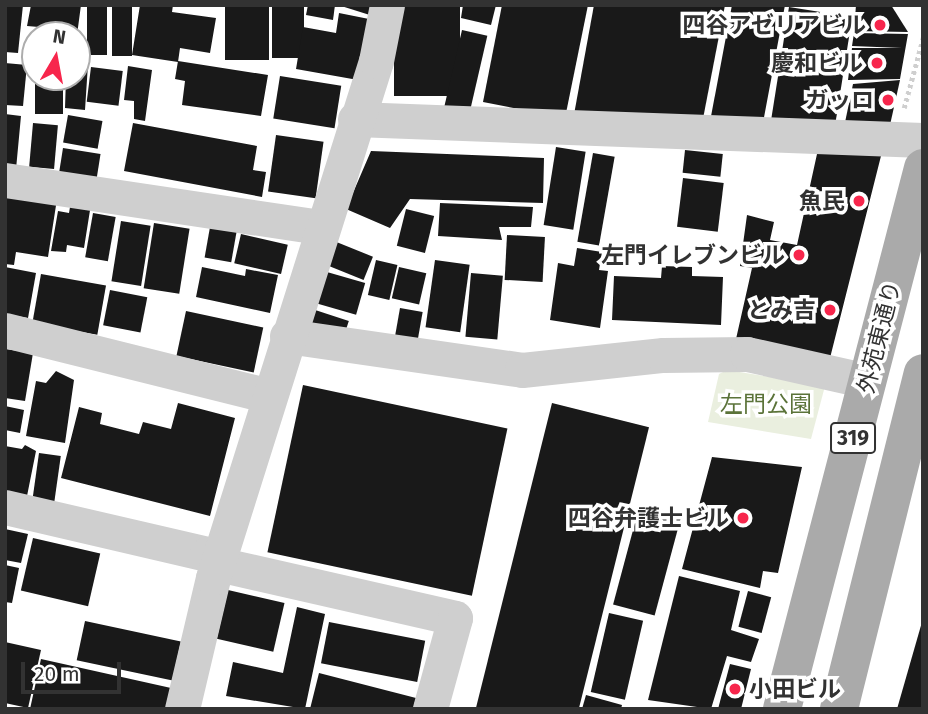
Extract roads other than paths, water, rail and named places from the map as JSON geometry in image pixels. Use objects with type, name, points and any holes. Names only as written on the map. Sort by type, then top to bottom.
[{"type":"main road","name":"外苑東通り","points":[[782,709],[923,168]]},
{"type":"main road","name":"319","points":[[839,709],[923,373]]},
{"type":"street","points":[[182,709],[218,564],[355,120],[387,5]]},
{"type":"street","points":[[355,120],[909,140]]},
{"type":"street","points":[[5,180],[321,227]]},
{"type":"street","points":[[5,330],[269,396]]},
{"type":"street","points":[[287,336],[522,370],[663,355],[747,354],[868,380]]},
{"type":"street","points":[[5,507],[207,554],[218,564],[455,618],[430,709]]},
{"type":"place","name":"四谷アゼリアビル","points":[[880,25]]},
{"type":"place","name":"慶和ビル","points":[[877,63]]},
{"type":"place","name":"ガッロ","points":[[888,100]]},
{"type":"place","name":"魚民","points":[[859,201]]},
{"type":"place","name":"左門イレブンビル","points":[[799,255]]},
{"type":"place","name":"とみ吉","points":[[830,310]]},
{"type":"place","name":"四谷弁護士ビル","points":[[743,518]]},
{"type":"place","name":"小田ビル","points":[[735,689]]},
{"type":"park label","name":"左門公園","points":[[766,404]]}]
